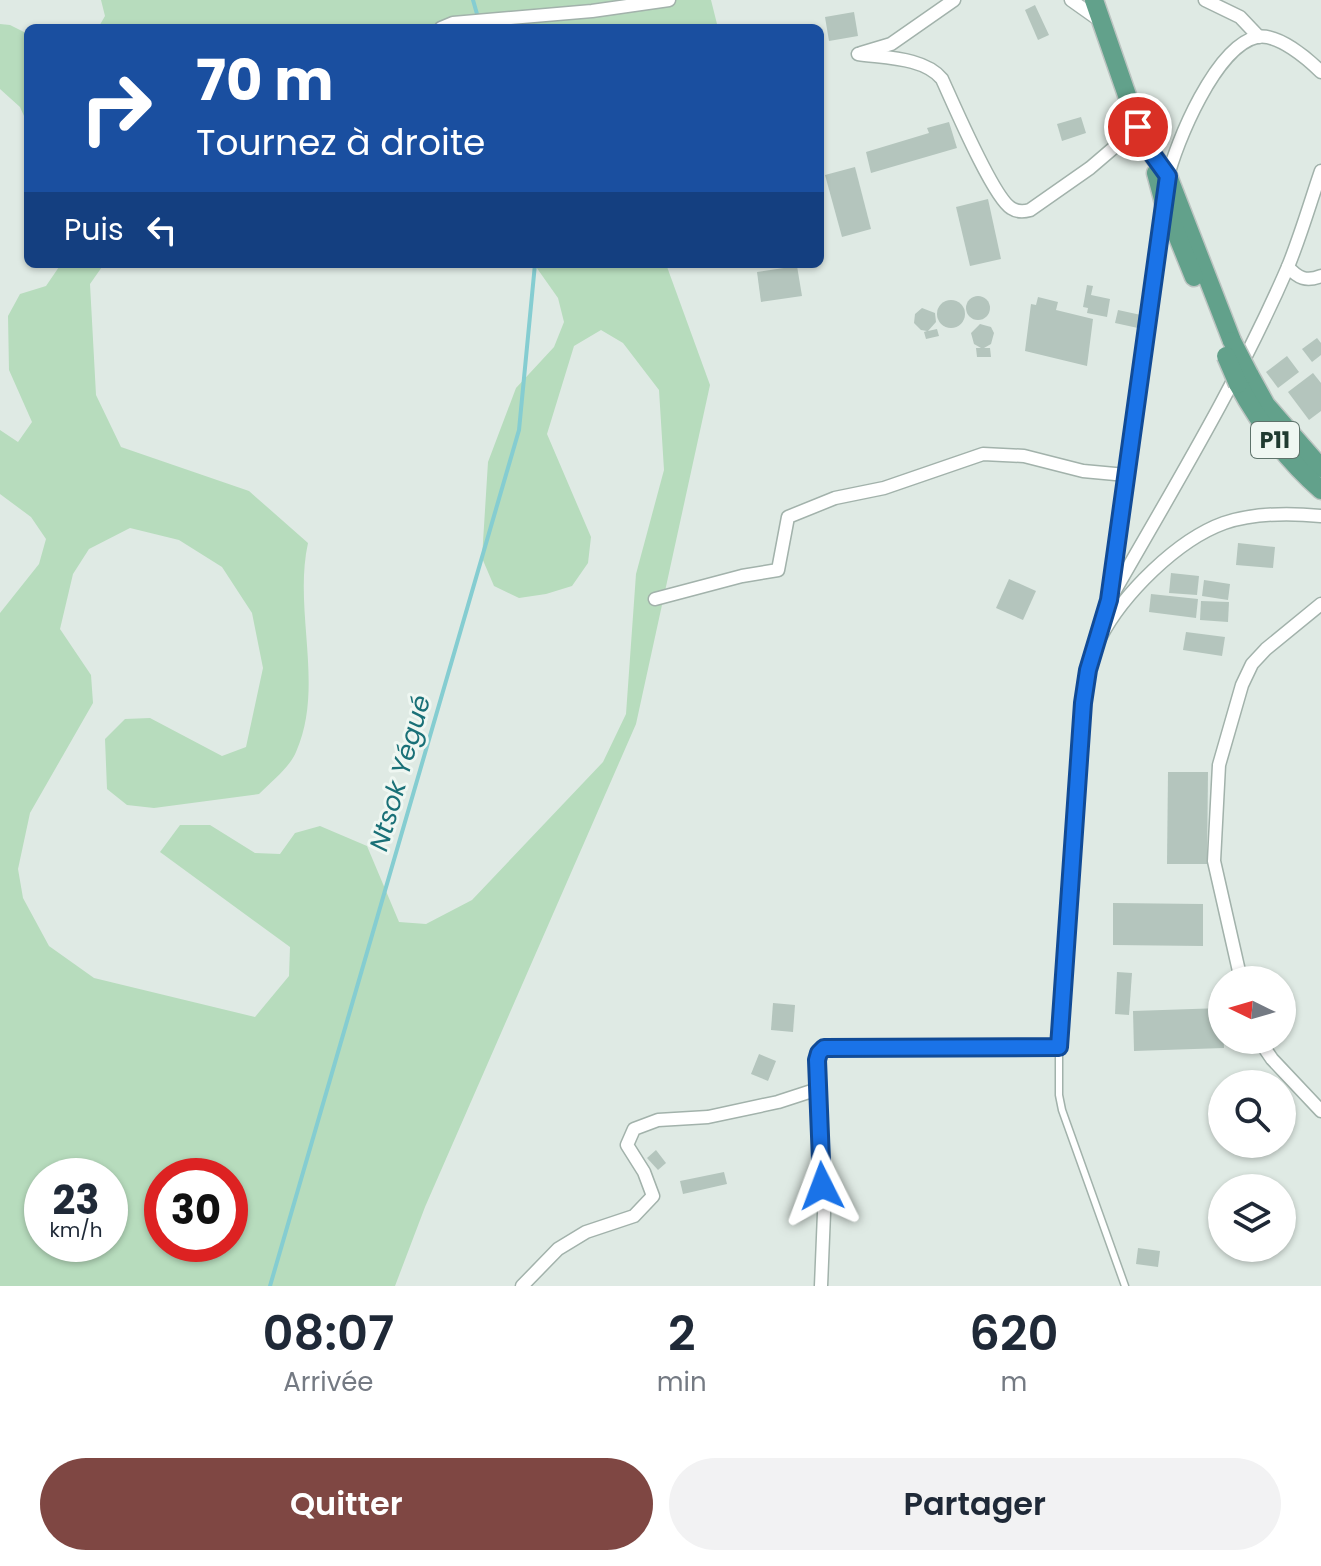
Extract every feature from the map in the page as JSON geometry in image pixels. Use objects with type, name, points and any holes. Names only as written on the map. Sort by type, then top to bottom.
[{"type":"main road","name":"P11","points":[[1094,0],[1138,127],[1168,176],[1229,348]]},
{"type":"main road","name":"P11","points":[[1150,151],[1164,203],[1244,379],[1255,415],[1299,470],[1321,490]]},
{"type":"main road","name":"P11","points":[[1244,379],[1321,468]]},
{"type":"street","points":[[451,24],[592,11],[669,0]]},
{"type":"street","points":[[954,0],[891,44],[858,54],[934,70],[942,79],[994,185],[1008,206],[1022,212],[1030,210],[1090,168],[1138,127]]},
{"type":"street","points":[[1071,0],[1102,22]]},
{"type":"street","points":[[1205,0],[1240,17],[1259,37],[1285,45],[1321,72]]},
{"type":"street","points":[[821,1286],[824,1213],[819,1053],[824,1048],[1059,1047],[1083,703],[1088,670],[1109,600],[1168,176],[1181,134],[1206,88],[1230,54],[1240,45],[1259,37]]},
{"type":"street","points":[[1109,600],[1213,419],[1288,267],[1321,171]]},
{"type":"street","points":[[1288,267],[1296,277],[1321,276]]},
{"type":"street","points":[[655,599],[742,576],[778,570],[788,517],[835,498],[884,488],[983,454],[1024,456],[1083,471],[1126,475]]},
{"type":"street","points":[[1099,639],[1142,583],[1194,537],[1224,523],[1253,516],[1321,516]]},
{"type":"street","points":[[1238,966],[1214,861],[1219,765],[1242,685],[1252,664],[1321,604]]},
{"type":"street","points":[[1269,1054],[1321,1111]]},
{"type":"street","points":[[522,1286],[558,1249],[586,1232],[634,1216],[653,1196],[644,1172],[627,1145],[634,1129],[658,1120],[708,1117],[778,1102],[818,1089]]},
{"type":"lane","points":[[1059,1047],[1062,1110],[1125,1286]]},
{"type":"green space","points":[[101,0],[711,0],[717,24],[100,24],[105,16]]},
{"type":"green space","points":[[0,24],[24,32],[24,116],[20,107],[0,89]]},
{"type":"green space","points":[[58,268],[101,268],[90,284],[96,395],[121,447],[249,491],[308,543],[304,595],[308,701],[304,727],[293,758],[259,794],[154,808],[127,805],[107,789],[105,739],[125,719],[150,718],[222,756],[246,747],[263,668],[252,613],[222,567],[179,540],[130,528],[89,549],[73,574],[60,629],[91,675],[93,703],[30,813],[18,869],[23,898],[49,946],[94,978],[255,1017],[289,976],[290,947],[160,852],[180,825],[210,825],[255,853],[280,854],[295,833],[320,826],[367,846],[399,922],[426,924],[472,900],[603,762],[626,714],[636,574],[664,470],[659,390],[623,343],[601,330],[574,346],[547,434],[591,537],[588,563],[572,586],[519,598],[494,586],[482,558],[488,462],[516,388],[554,347],[564,322],[558,298],[537,268],[667,268],[710,385],[636,724],[425,1207],[395,1286],[0,1286],[0,613],[39,564],[46,539],[31,517],[0,494],[0,430],[18,442],[32,422],[9,370],[8,316],[20,294],[46,286]]},
{"type":"building","points":[[1035,5],[1049,35],[1038,40],[1025,10]]},
{"type":"building","points":[[854,12],[858,36],[829,41],[825,17]]},
{"type":"building","points":[[1081,117],[1086,133],[1062,141],[1057,124]]},
{"type":"building","points":[[949,122],[957,148],[871,173],[866,152],[929,133],[927,128]]},
{"type":"building","points":[[855,167],[871,229],[842,237],[825,175]]},
{"type":"building","points":[[988,199],[1001,259],[970,266],[956,207]]},
{"type":"building","points":[[797,268],[802,296],[761,302],[757,272]]},
{"type":"building","points":[[1087,285],[1093,286],[1091,295],[1110,299],[1107,317],[1087,313],[1088,308],[1083,307]]},
{"type":"building","points":[[978,296],[987,299],[990,308],[987,317],[978,320],[969,317],[966,308],[969,299]]},
{"type":"building","points":[[1038,297],[1058,302],[1056,310],[1093,319],[1087,366],[1025,351],[1031,304],[1036,305]]},
{"type":"building","points":[[951,300],[961,304],[965,314],[961,324],[951,328],[941,324],[937,314],[941,304]]},
{"type":"building","points":[[922,308],[935,313],[936,322],[928,331],[937,329],[939,336],[926,339],[924,332],[927,331],[914,323],[915,314]]},
{"type":"building","points":[[1118,310],[1141,315],[1138,328],[1115,323]]},
{"type":"building","points":[[980,324],[991,327],[994,333],[991,344],[984,348],[990,348],[991,357],[977,357],[976,348],[981,348],[974,344],[971,333]]},
{"type":"building","points":[[1317,338],[1321,343],[1321,355],[1312,362],[1302,349]]},
{"type":"building","points":[[1287,356],[1299,372],[1278,388],[1266,372]]},
{"type":"building","points":[[1313,373],[1321,383],[1321,411],[1309,420],[1288,392]]},
{"type":"building","points":[[1238,543],[1275,547],[1273,568],[1236,565]]},
{"type":"building","points":[[1171,573],[1199,576],[1197,595],[1169,593]]},
{"type":"building","points":[[1009,579],[1036,591],[1023,620],[996,608]]},
{"type":"building","points":[[1204,580],[1230,584],[1228,600],[1202,596]]},
{"type":"building","points":[[1151,594],[1198,599],[1196,618],[1149,612]]},
{"type":"building","points":[[1201,601],[1229,602],[1228,622],[1200,620]]},
{"type":"building","points":[[1186,632],[1225,637],[1222,656],[1183,650]]},
{"type":"building","points":[[1168,772],[1208,772],[1207,864],[1167,864]]},
{"type":"building","points":[[1113,903],[1203,904],[1203,946],[1113,945]]},
{"type":"building","points":[[1117,972],[1132,973],[1129,1015],[1115,1014]]},
{"type":"building","points":[[773,1003],[795,1005],[793,1032],[771,1030]]},
{"type":"building","points":[[1208,1008],[1208,1049],[1134,1051],[1133,1011]]},
{"type":"building","points":[[759,1054],[776,1061],[768,1081],[751,1074]]},
{"type":"building","points":[[656,1150],[666,1163],[658,1170],[647,1158]]},
{"type":"building","points":[[724,1172],[727,1184],[683,1194],[680,1181]]},
{"type":"building","points":[[1138,1248],[1160,1251],[1158,1267],[1136,1264]]},
{"type":"waterway","name":"Ntsok Yégué","points":[[473,0],[480,24]]},
{"type":"waterway","name":"Ntsok Yégué","points":[[270,1286],[519,430],[535,268]]},
{"type":"route","points":[[822,1186],[817,1060],[824,1048],[1059,1047],[1083,703],[1088,670],[1109,600],[1168,176],[1138,127]]}]
